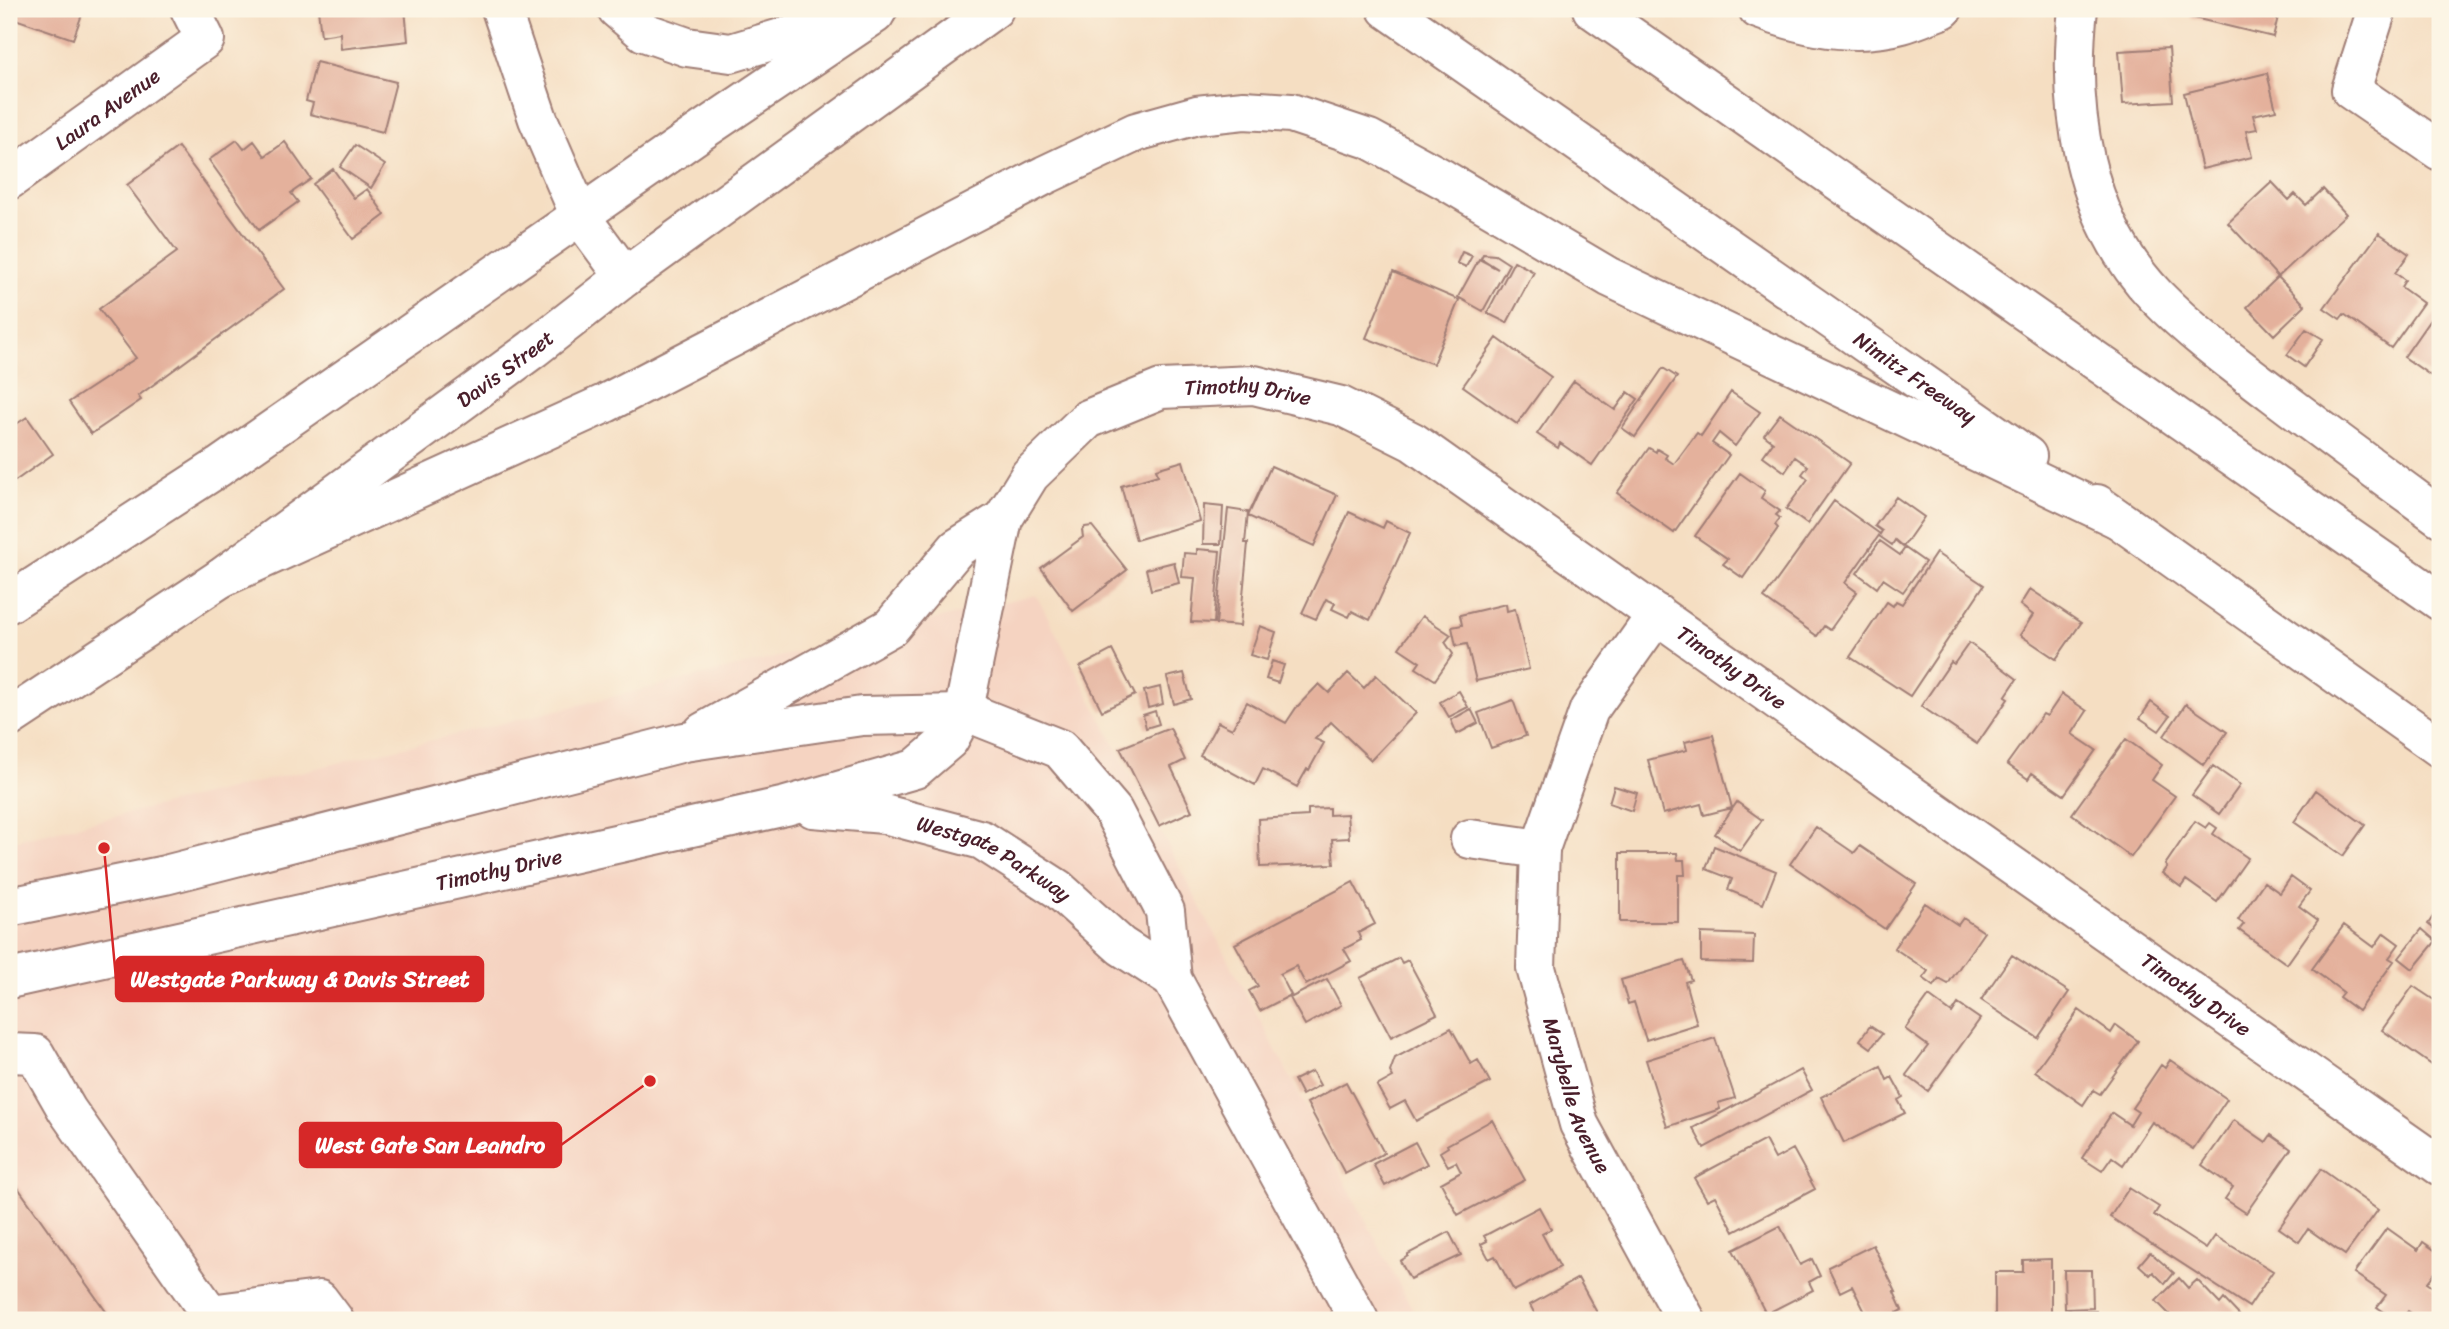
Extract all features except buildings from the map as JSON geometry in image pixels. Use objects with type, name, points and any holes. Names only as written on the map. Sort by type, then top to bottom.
[{"type":"main road","points":[[501,9],[538,119],[580,216],[625,277]]},
{"type":"main road","points":[[617,9],[643,33],[687,47],[731,53],[881,9]]},
{"type":"main road","points":[[9,603],[219,467],[881,9]]},
{"type":"main road","name":"Davis Street","points":[[9,718],[221,578],[533,349],[625,277],[994,9]]},
{"type":"main road","name":"Nimitz Freeway","points":[[1387,9],[1596,152],[2440,748]]},
{"type":"main road","points":[[1592,9],[2440,601]]},
{"type":"main road","points":[[1758,9],[1814,25],[1858,30],[1900,24],[1943,9]]},
{"type":"main road","points":[[2078,9],[2073,54],[2074,96],[2080,141],[2106,220],[2124,255],[2155,294],[2222,355],[2440,517]]},
{"type":"main road","points":[[2377,9],[2351,90],[2440,151]]},
{"type":"main road","name":"Laura Avenue","points":[[9,180],[197,24]]},
{"type":"main road","points":[[221,578],[606,403],[1033,181],[1136,132],[1197,116],[1244,110],[1291,113],[1369,139],[1443,179],[1609,277],[2116,518]]},
{"type":"main road","name":"Timothy Drive","points":[[9,979],[786,806],[915,769],[949,740],[963,713],[1003,519],[1030,475],[1088,419],[1161,389],[1254,385],[1341,406],[1413,442],[2440,1166]]},
{"type":"main road","name":"Timothy Drive","points":[[684,742],[891,628],[957,548],[1003,519]]},
{"type":"main road","name":"Marybelle Avenue","points":[[1657,614],[1589,710],[1540,849],[1536,968],[1579,1124],[1686,1320]]},
{"type":"main road","name":"Timothy Drive","points":[[9,907],[165,875],[684,742],[862,716],[963,713]]},
{"type":"main road","name":"Westgate Parkway","points":[[963,713],[1060,749],[1113,811],[1165,911],[1172,979],[1359,1320]]},
{"type":"main road","name":"Westgate Parkway","points":[[786,806],[884,814],[982,840],[1058,889],[1121,946],[1172,979]]},
{"type":"main road","points":[[1470,839],[1540,849]]},
{"type":"main road","points":[[9,1053],[35,1054],[67,1110],[210,1314],[326,1310]]},
{"type":"shaded area","points":[[1036,595],[1418,1320],[9,1320],[9,842]]},
{"type":"place","name":"Westgate Parkway & Davis Street","points":[[104,848]]},
{"type":"place","name":"West Gate San Leandro","points":[[650,1081]]}]
